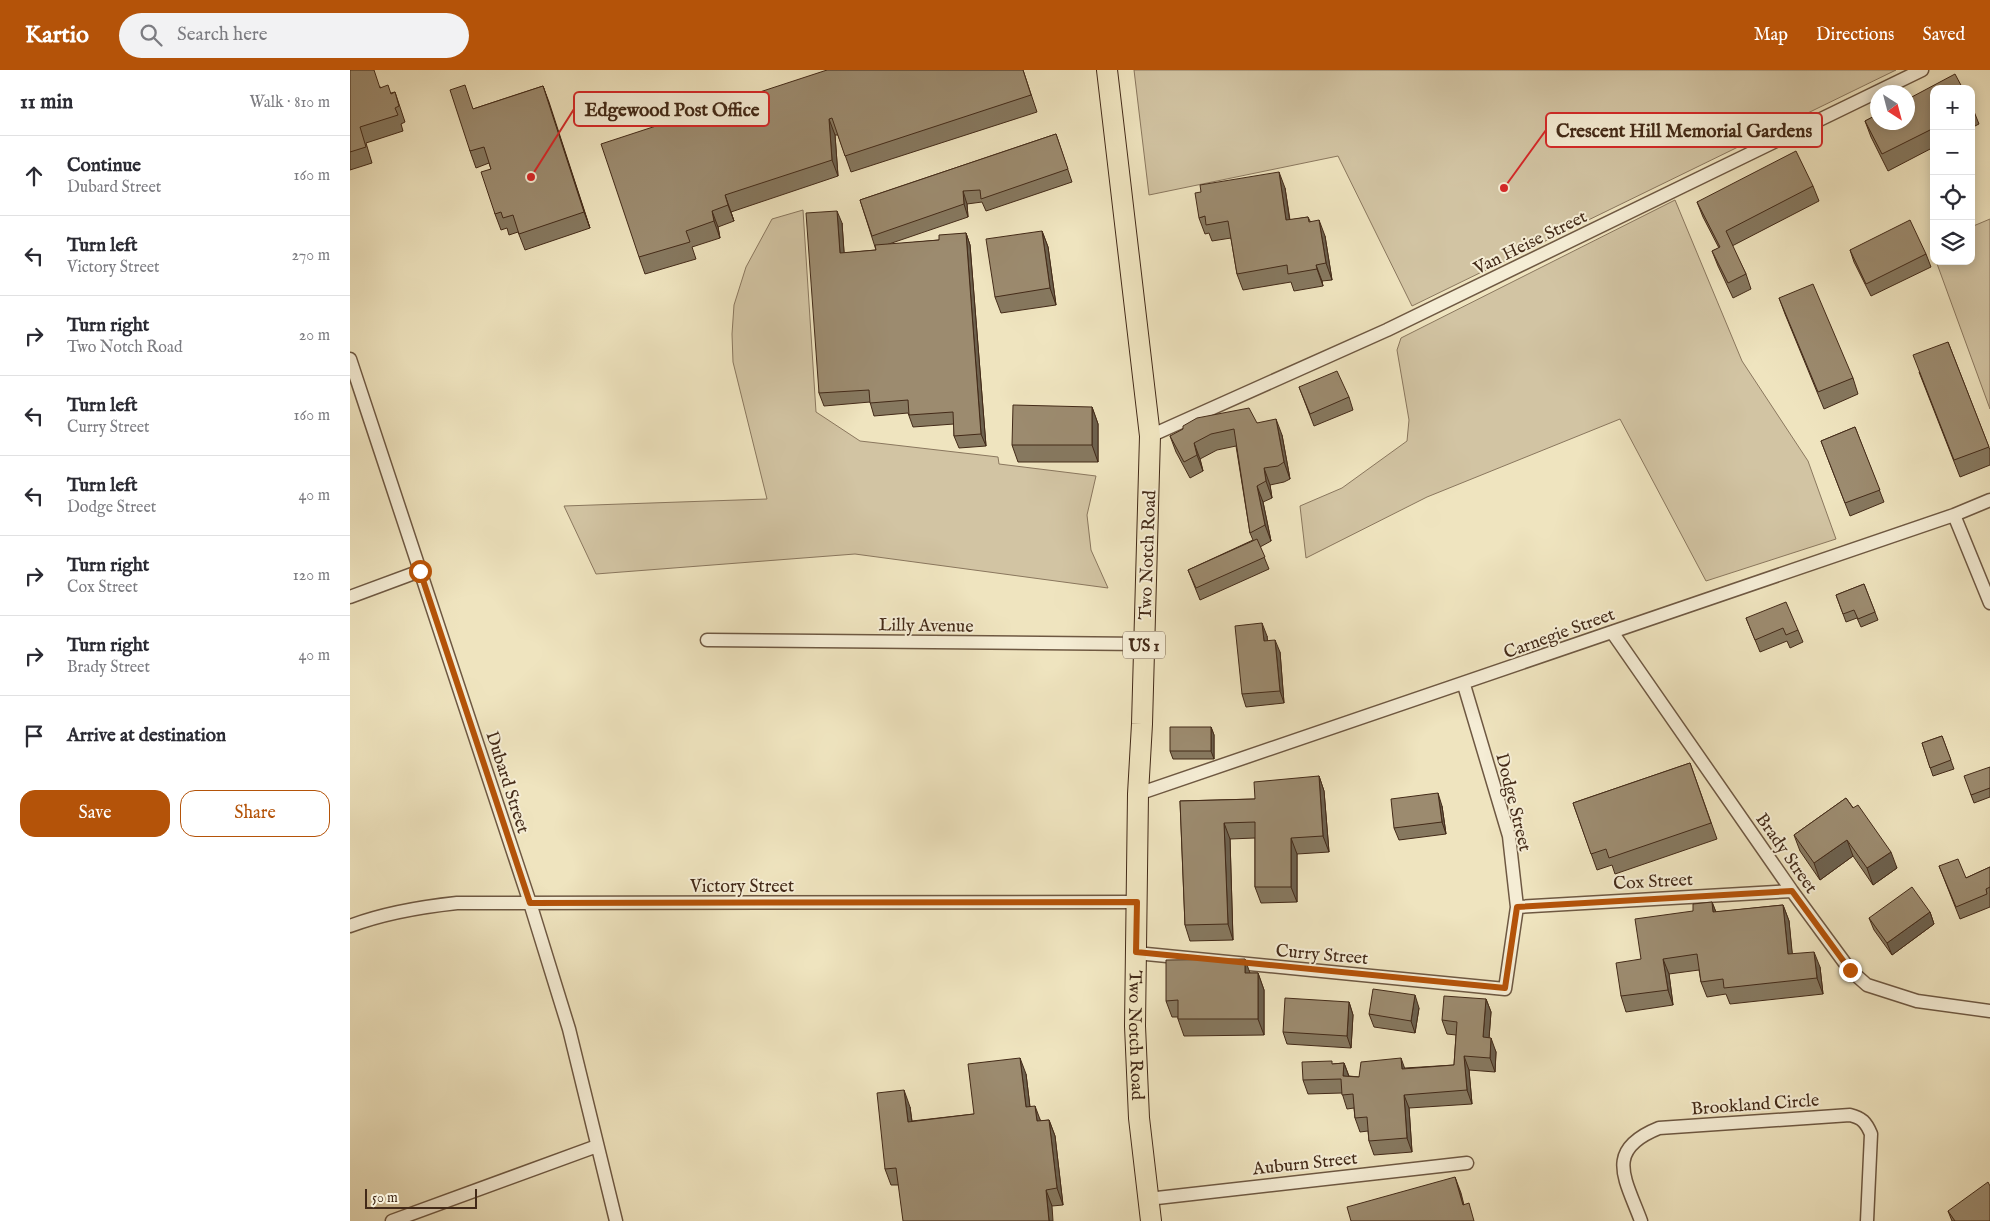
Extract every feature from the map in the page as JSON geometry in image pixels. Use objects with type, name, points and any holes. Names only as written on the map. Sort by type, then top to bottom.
[{"type":"main road","name":"Two Notch Road","points":[[1106,70],[1150,436],[1142,724],[1138,794],[1136,1077],[1151,1221]]},
{"type":"street","name":"Van Heise Street","points":[[1150,436],[1387,330],[1922,70]]},
{"type":"street","name":"Dubard Street","points":[[350,359],[530,903],[569,1029],[585,1087],[597,1146],[616,1221]]},
{"type":"street","name":"Carnegie Street","points":[[1138,794],[1464,685],[1612,632],[1954,515],[1990,500]]},
{"type":"street","points":[[1954,515],[1990,603]]},
{"type":"street","points":[[350,597],[420,571]]},
{"type":"street","name":"Brady Street","points":[[1612,632],[1792,891],[1850,970],[1867,984],[1917,1001],[1990,1011]]},
{"type":"street","name":"Lilly Avenue","points":[[707,640],[1144,644]]},
{"type":"street","name":"Dodge Street","points":[[1464,685],[1508,836],[1517,907],[1505,988]]},
{"type":"street","name":"Cox Street","points":[[1517,907],[1792,891]]},
{"type":"street","name":"Victory Street","points":[[350,926],[393,913],[456,903],[1137,902]]},
{"type":"street","name":"Curry Street","points":[[1136,952],[1505,988]]},
{"type":"street","name":"Brookland Circle","points":[[1641,1221],[1625,1178],[1623,1163],[1628,1147],[1647,1133],[1659,1128],[1850,1115],[1861,1118],[1871,1134],[1867,1221]]},
{"type":"street","points":[[392,1221],[597,1146]]},
{"type":"street","name":"Auburn Street","points":[[1148,1199],[1467,1162]]},
{"type":"shaded area","points":[[1134,70],[1896,70],[1412,306],[1338,156],[1149,195]]},
{"type":"shaded area","points":[[1675,200],[1742,361],[1808,461],[1836,539],[1706,581],[1620,419],[1427,497],[1306,558],[1300,506],[1342,488],[1407,441],[1409,420],[1397,350],[1401,338]]},
{"type":"shaded area","points":[[803,210],[816,412],[860,441],[998,457],[999,464],[1096,476],[1087,515],[1091,550],[1108,588],[855,554],[596,574],[564,506],[767,499],[733,362],[734,305],[746,267],[772,219]]},
{"type":"shaded area","points":[[1990,219],[1990,409],[1937,265],[1975,265],[1975,225]]},
{"type":"building","points":[[350,70],[374,70],[380,88],[388,85],[391,94],[395,92],[399,106],[395,108],[398,115],[360,127],[366,147],[350,152]]},
{"type":"building","points":[[827,70],[1023,70],[1031,95],[845,156],[832,118],[829,119],[832,160],[725,195],[728,205],[712,211],[714,221],[686,231],[690,242],[639,257],[601,144]]},
{"type":"building","points":[[1955,74],[1961,85],[1934,85]]},
{"type":"building","points":[[465,85],[473,109],[543,86],[584,212],[519,234],[513,215],[503,218],[501,212],[495,214],[481,172],[491,169],[484,147],[470,151],[450,90]]},
{"type":"building","points":[[1930,87],[1930,130],[1882,154],[1865,121],[1870,118],[1870,130],[1915,130],[1915,95]]},
{"type":"building","points":[[1056,134],[1068,169],[981,199],[980,190],[963,191],[964,204],[872,236],[860,200]]},
{"type":"building","points":[[1796,151],[1813,186],[1726,231],[1746,274],[1728,283],[1712,251],[1720,247],[1697,202]]},
{"type":"building","points":[[1279,172],[1286,220],[1308,217],[1309,222],[1319,220],[1326,263],[1316,265],[1317,269],[1288,274],[1287,265],[1237,274],[1228,221],[1206,225],[1205,216],[1199,218],[1195,193],[1201,192],[1200,185]]},
{"type":"building","points":[[837,211],[840,253],[876,250],[875,245],[939,240],[939,235],[966,233],[981,434],[954,436],[953,412],[909,415],[908,400],[870,403],[869,390],[819,393],[806,213]]},
{"type":"building","points":[[1910,220],[1926,254],[1866,284],[1850,250]]},
{"type":"building","points":[[1042,231],[1050,288],[995,297],[986,239]]},
{"type":"building","points":[[1813,284],[1853,378],[1818,392],[1779,298]]},
{"type":"building","points":[[1948,342],[1989,447],[1954,460],[1913,355]]},
{"type":"building","points":[[1337,371],[1349,397],[1310,414],[1299,387]]},
{"type":"building","points":[[1013,405],[1092,407],[1092,445],[1012,445]]},
{"type":"building","points":[[1249,408],[1257,423],[1276,419],[1284,462],[1278,466],[1264,468],[1266,481],[1257,486],[1265,525],[1250,533],[1234,429],[1211,434],[1194,443],[1197,455],[1184,462],[1170,436],[1197,418]]},
{"type":"building","points":[[1855,427],[1880,490],[1845,503],[1821,441]]},
{"type":"building","points":[[1257,539],[1265,557],[1196,588],[1188,570]]},
{"type":"building","points":[[1864,584],[1875,612],[1858,619],[1854,610],[1843,614],[1836,595]]},
{"type":"building","points":[[1786,602],[1798,630],[1786,635],[1783,628],[1755,640],[1746,618]]},
{"type":"building","points":[[1262,623],[1264,641],[1275,640],[1280,691],[1242,694],[1235,626]]},
{"type":"building","points":[[1170,727],[1211,727],[1211,751],[1170,751]]},
{"type":"building","points":[[1942,736],[1951,760],[1930,768],[1922,743]]},
{"type":"building","points":[[1690,763],[1711,823],[1609,858],[1606,849],[1591,854],[1573,803]]},
{"type":"building","points":[[1990,767],[1990,788],[1971,795],[1964,776]]},
{"type":"building","points":[[1319,776],[1323,836],[1291,838],[1291,887],[1255,887],[1255,822],[1224,823],[1228,924],[1185,925],[1180,801],[1255,799],[1254,782]]},
{"type":"building","points":[[1438,793],[1442,822],[1394,828],[1391,799]]},
{"type":"building","points":[[1846,798],[1853,808],[1858,805],[1891,852],[1867,868],[1847,840],[1814,863],[1794,835]]},
{"type":"building","points":[[1958,859],[1966,878],[1990,867],[1990,887],[1986,889],[1987,894],[1956,907],[1939,866]]},
{"type":"building","points":[[1912,887],[1930,912],[1887,943],[1869,918]]},
{"type":"building","points":[[1712,902],[1713,912],[1783,905],[1788,954],[1814,952],[1817,978],[1724,988],[1723,979],[1701,982],[1697,954],[1663,959],[1668,990],[1621,996],[1616,963],[1641,959],[1635,919],[1693,911],[1693,904]]},
{"type":"building","points":[[1245,959],[1245,973],[1258,973],[1258,1019],[1178,1019],[1178,1000],[1166,1001],[1166,960]]},
{"type":"building","points":[[1373,989],[1415,995],[1411,1021],[1369,1014]]},
{"type":"building","points":[[1444,996],[1486,999],[1483,1037],[1491,1038],[1490,1058],[1464,1056],[1467,1090],[1404,1095],[1407,1138],[1369,1141],[1367,1117],[1355,1118],[1353,1094],[1342,1095],[1341,1079],[1303,1080],[1302,1062],[1332,1061],[1332,1064],[1344,1063],[1343,1076],[1359,1077],[1361,1062],[1401,1058],[1402,1069],[1454,1065],[1457,1022],[1442,1020]]},
{"type":"building","points":[[1285,998],[1349,1002],[1347,1036],[1283,1032]]},
{"type":"building","points":[[1020,1058],[1026,1107],[1035,1106],[1037,1121],[1049,1120],[1057,1188],[1046,1190],[1049,1221],[903,1221],[896,1168],[885,1169],[877,1093],[904,1090],[908,1122],[974,1114],[968,1064]]},
{"type":"building","points":[[1455,1177],[1463,1205],[1469,1203],[1474,1221],[1351,1221],[1347,1207]]},
{"type":"building","points":[[1988,1182],[1990,1186],[1990,1221],[1955,1221],[1948,1211]]},
{"type":"place","name":"Edgewood Post Office","points":[[531,177]]},
{"type":"place","name":"Crescent Hill Memorial Gardens","points":[[1504,188]]},
{"type":"route","points":[[420,571],[530,903],[1137,902],[1136,952],[1505,988],[1517,907],[1792,891],[1850,970]]}]
